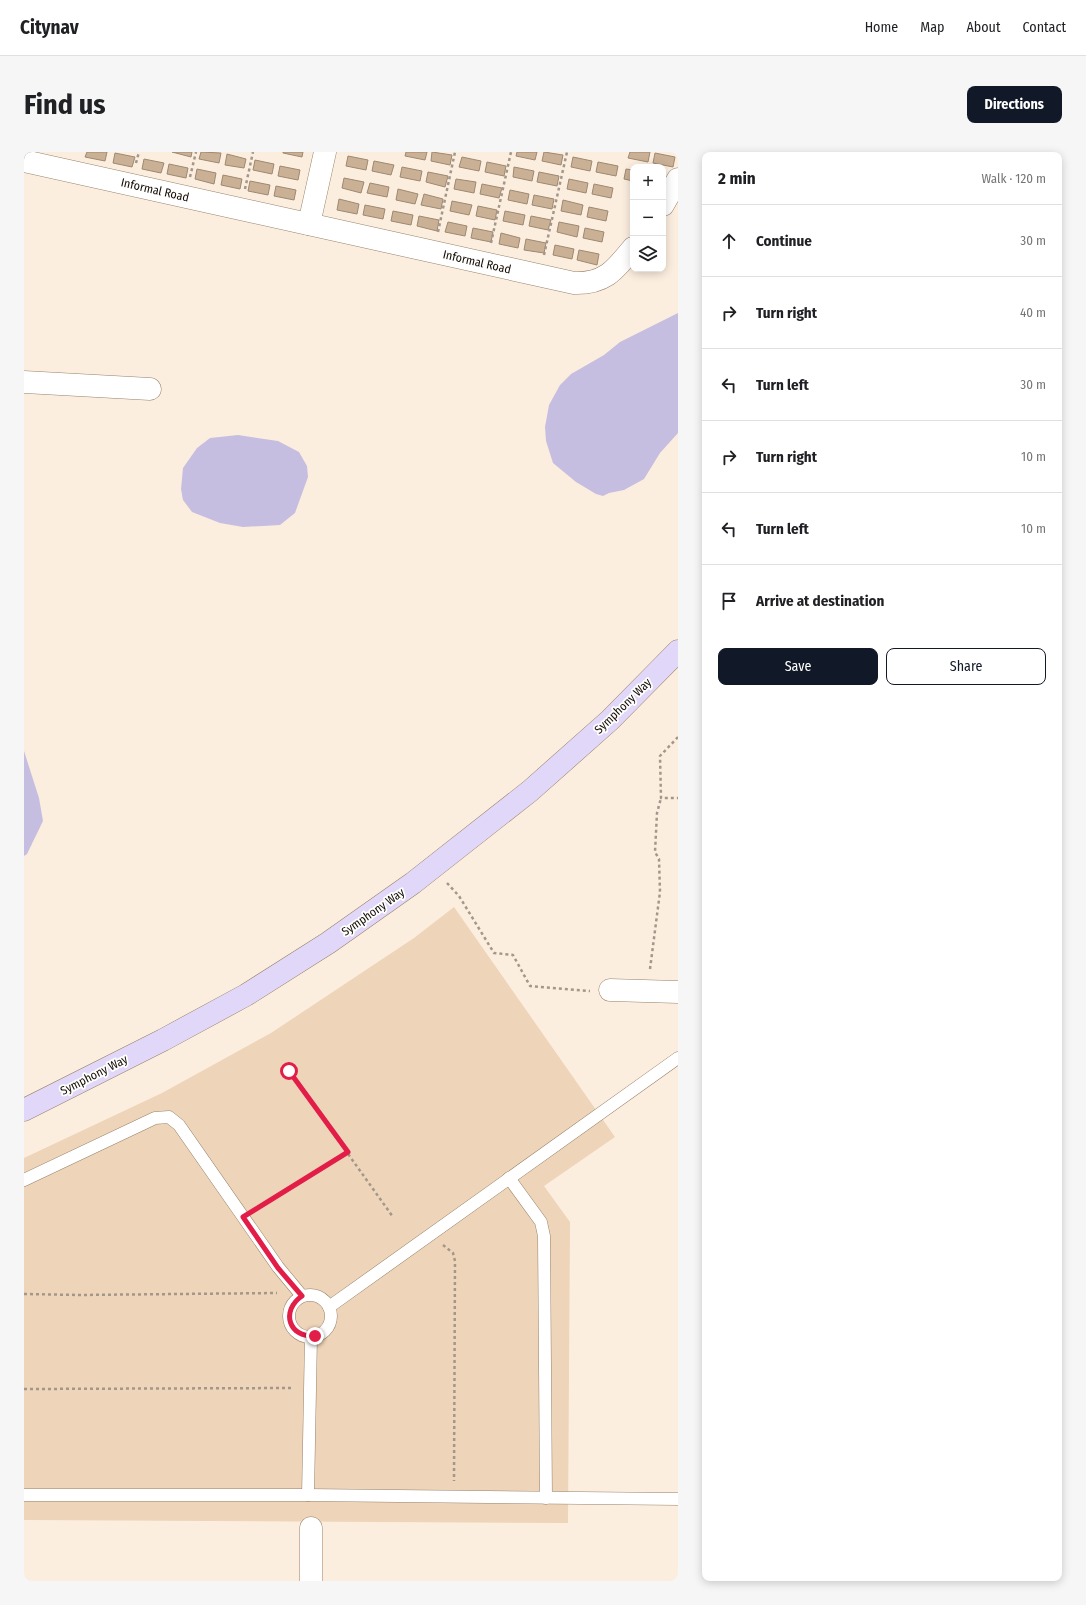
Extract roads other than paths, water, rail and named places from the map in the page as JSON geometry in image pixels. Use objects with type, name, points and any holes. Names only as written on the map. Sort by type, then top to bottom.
[{"type":"main road","name":"Symphony Way","points":[[24,1110],[162,1040],[246,995],[334,938],[413,883],[530,791],[610,720],[678,651]]},
{"type":"street","points":[[309,224],[325,152]]},
{"type":"street","name":"Informal Road","points":[[24,160],[574,284],[595,282],[605,277],[614,271],[630,252]]},
{"type":"street","points":[[666,200],[678,179]]},
{"type":"street","points":[[24,382],[150,389]]},
{"type":"street","points":[[610,990],[678,992]]},
{"type":"street","points":[[311,1528],[311,1581]]},
{"type":"lane","points":[[329,1307],[678,1058]]},
{"type":"lane","points":[[24,1180],[155,1118],[169,1117],[178,1125],[278,1268],[299,1293],[319,1297],[326,1302],[329,1307],[331,1319],[329,1327],[323,1333],[307,1337],[299,1334],[293,1328],[289,1314],[291,1307],[299,1293]]},
{"type":"lane","points":[[509,1178],[541,1222],[544,1236],[546,1498]]},
{"type":"lane","points":[[308,1495],[311,1337]]},
{"type":"lane","points":[[24,1495],[308,1495],[678,1499]]}]
